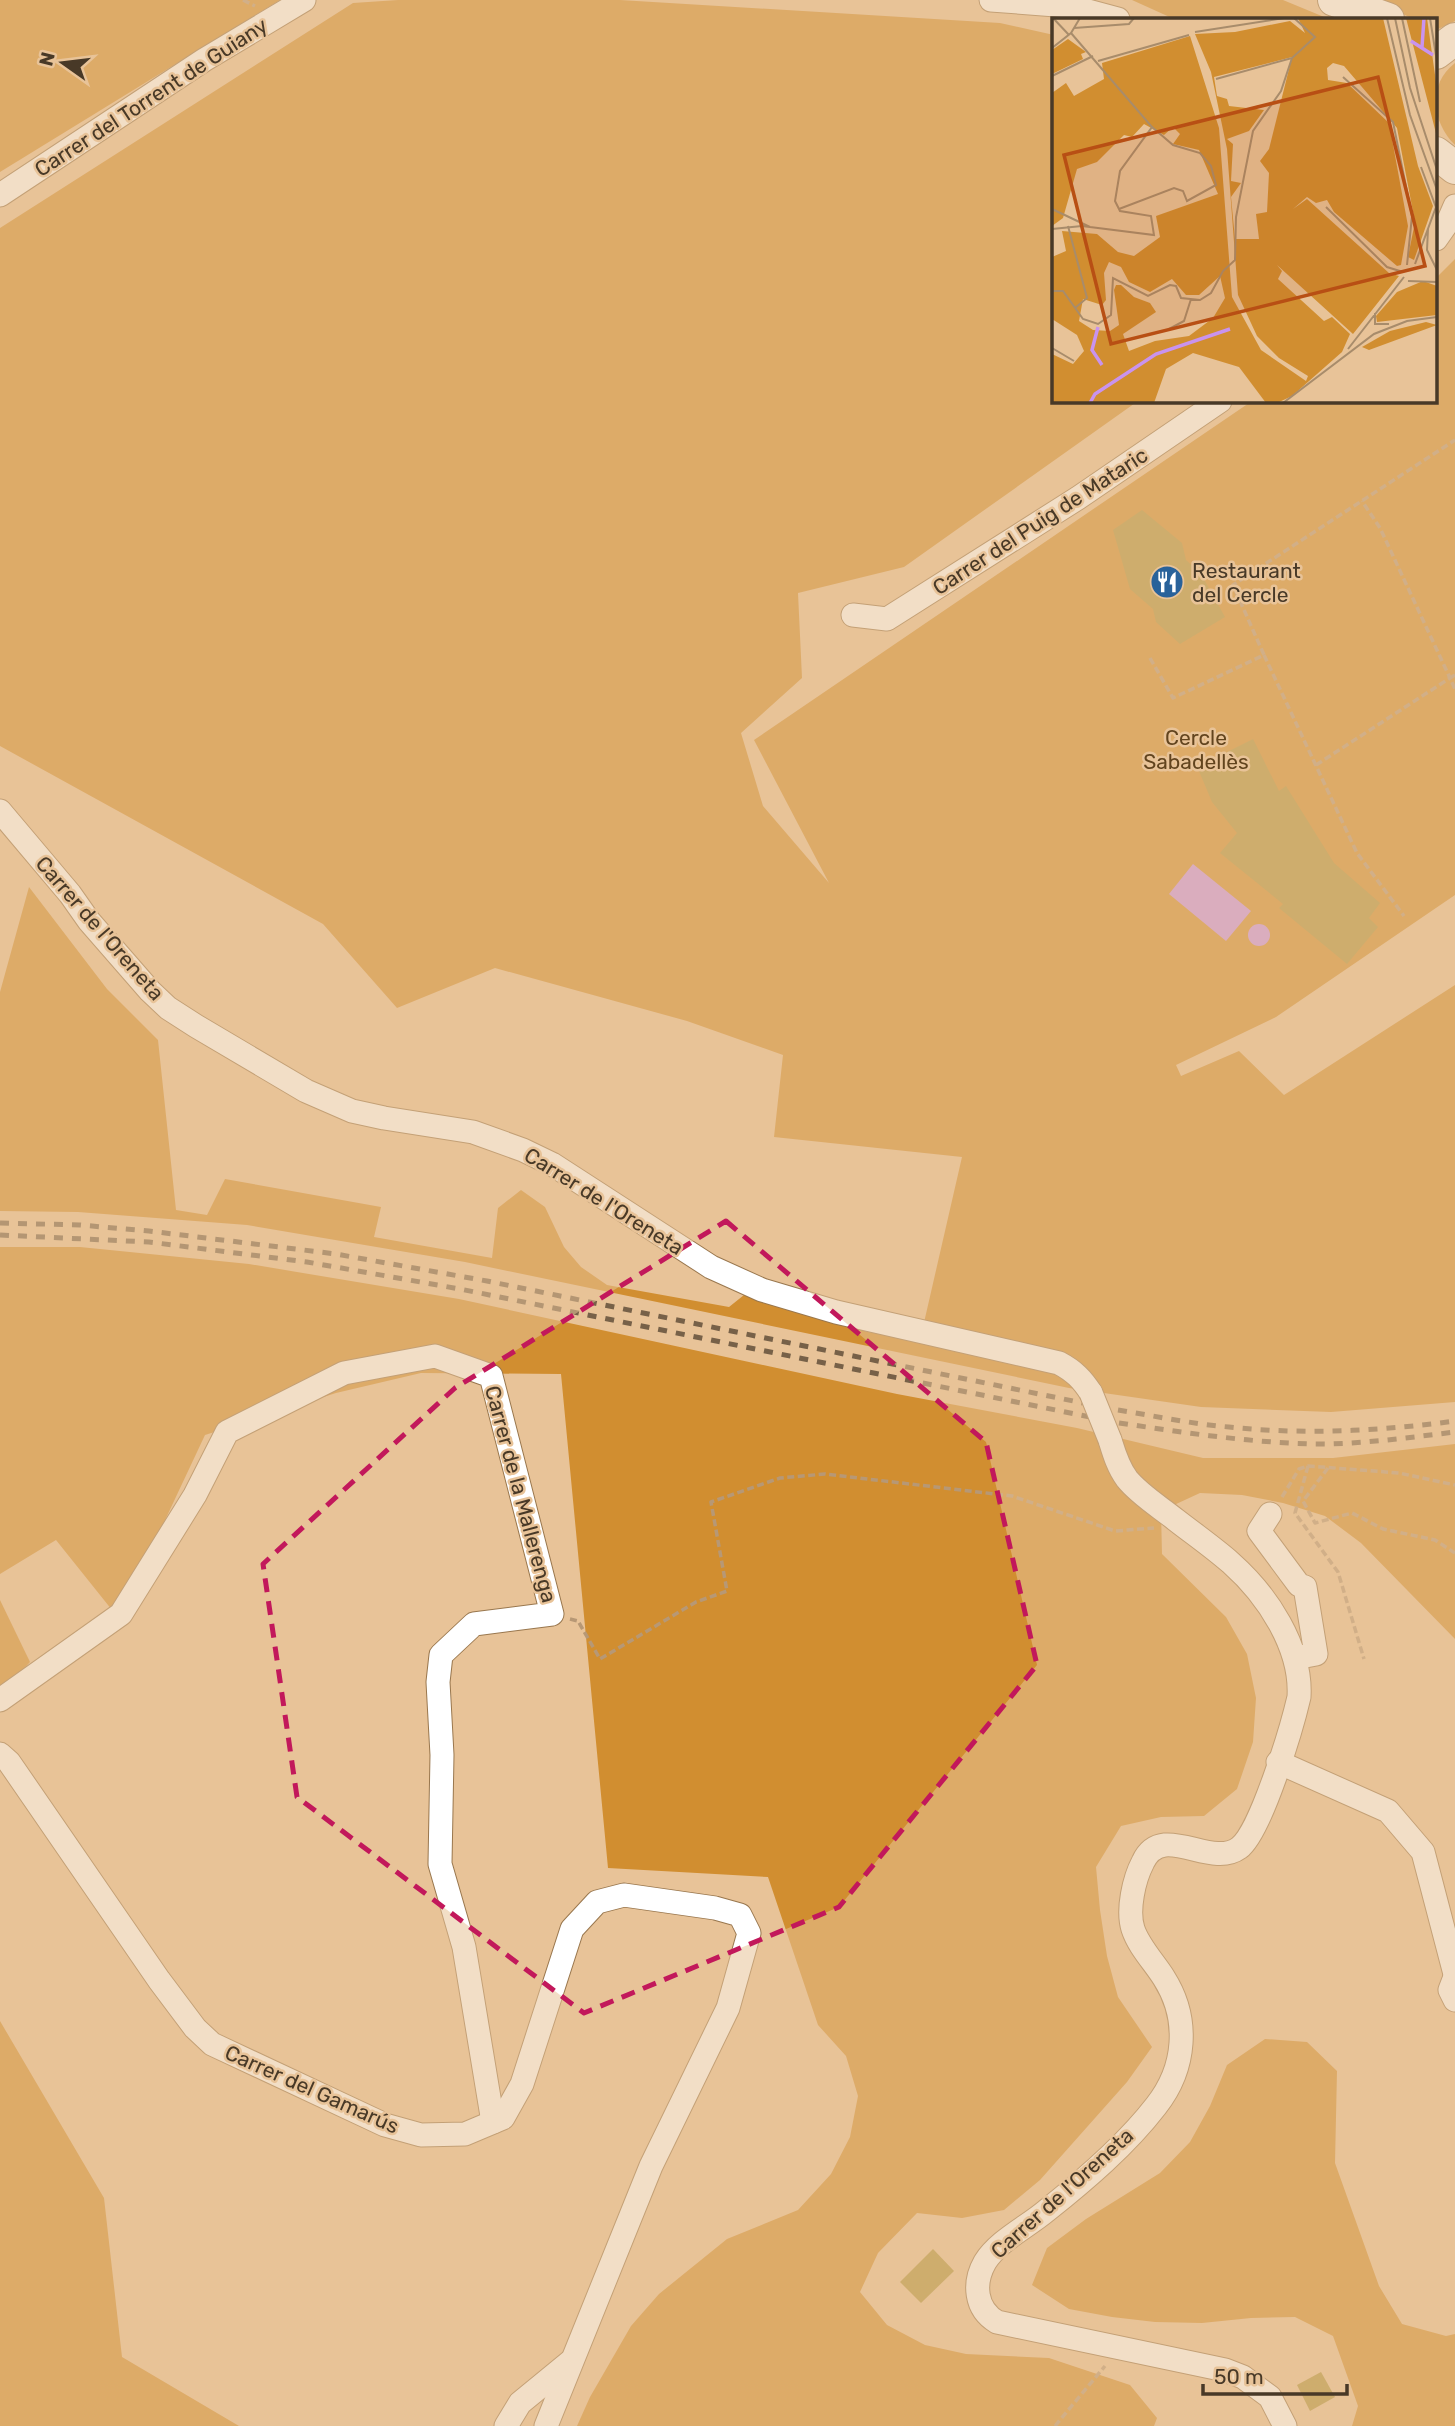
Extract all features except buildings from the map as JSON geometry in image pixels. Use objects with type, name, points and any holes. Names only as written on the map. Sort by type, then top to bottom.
[{"type":"street","name":"Carrer del Torrent de Guiany","points":[[0,195],[204,60],[304,0]]},
{"type":"street","points":[[991,0],[1069,6],[1114,18]]},
{"type":"street","points":[[1334,0],[1385,18]]},
{"type":"street","points":[[1438,52],[1455,39]]},
{"type":"street","points":[[1438,154],[1455,167]]},
{"type":"street","points":[[1438,236],[1455,206]]},
{"type":"street","name":"Carrer del Puig de Mataric","points":[[853,615],[887,619],[1078,498],[1219,402]]},
{"type":"street","name":"Carrer de l'Oreneta","points":[[0,811],[89,921],[168,1008],[306,1091],[352,1111],[447,1126],[473,1132],[523,1150],[552,1164],[711,1267],[762,1290],[836,1312],[1059,1363],[1072,1370],[1091,1393],[1126,1478],[1231,1563],[1248,1580],[1278,1621],[1295,1658],[1300,1683],[1299,1697],[1278,1762],[1252,1831],[1238,1849],[1230,1853],[1214,1854],[1181,1845],[1166,1844],[1156,1847],[1144,1859],[1133,1901],[1133,1927],[1140,1943],[1166,1980],[1180,2014],[1182,2048],[1178,2068],[1156,2106],[1099,2166],[990,2255],[980,2274],[978,2293],[983,2310],[997,2322],[1205,2364],[1243,2377],[1270,2398],[1285,2426]]},
{"type":"street","name":"Carrer de la Mallerenga","points":[[0,1700],[121,1614],[195,1495],[227,1432],[344,1373],[435,1356],[491,1376],[552,1614],[474,1624],[441,1656],[438,1682],[442,1755],[440,1864],[464,1947],[493,2122]]},
{"type":"street","points":[[1270,1514],[1259,1531],[1299,1585],[1305,1587],[1316,1654],[1295,1658]]},
{"type":"street","name":"Carrer del Gamarús","points":[[0,1754],[9,1762],[159,1980],[195,2028],[212,2044],[385,2125],[421,2135],[465,2134],[503,2118],[522,2084],[572,1929],[597,1902],[624,1895],[740,1915],[749,1933],[728,2008],[651,2166],[547,2426]]},
{"type":"street","points":[[1278,1762],[1388,1811],[1423,1852],[1455,1976],[1450,1990],[1455,2000]]},
{"type":"street","points":[[506,2426],[520,2403],[573,2360]]},
{"type":"path","points":[[1404,916],[1357,853],[1233,586],[1455,440]]},
{"type":"path","points":[[1362,501],[1380,528],[1453,677],[1455,689]]},
{"type":"path","points":[[1150,658],[1173,698],[1265,655]]},
{"type":"path","points":[[1316,765],[1453,677]]},
{"type":"path","points":[[1308,1466],[1295,1513],[1338,1572],[1364,1659]]},
{"type":"path","points":[[1270,1514],[1299,1469],[1308,1466],[1399,1473],[1455,1485]]},
{"type":"path","points":[[1328,1468],[1303,1501],[1315,1523],[1352,1513],[1383,1529],[1435,1539],[1455,1553]]},
{"type":"path","points":[[552,1614],[578,1621],[600,1659],[696,1602],[727,1591],[711,1502],[780,1478],[825,1474],[1012,1496],[1115,1531],[1184,1526]]},
{"type":"path","points":[[1055,2426],[1109,2361]]},
{"type":"highlighted area","points":[[726,1221],[986,1442],[1037,1665],[839,1907],[584,2013],[297,1797],[263,1564],[455,1388]]},
{"type":"green space","points":[[0,0],[280,0],[0,172]]},
{"type":"green space","name":"Cercle Sabadellès","points":[[398,0],[620,0],[1000,23],[1052,35],[1052,402],[1137,402],[904,567],[798,593],[802,678],[741,733],[763,806],[829,883],[754,740],[1251,402],[1438,402],[1438,276],[1455,259],[1455,895],[1276,1017],[1176,1065],[1181,1076],[1239,1051],[1284,1095],[1455,985],[1455,1402],[1331,1412],[1201,1407],[1069,1388],[465,1262],[247,1225],[78,1212],[0,1211],[0,992],[29,887],[107,989],[158,1040],[176,1210],[207,1215],[225,1179],[381,1207],[374,1237],[492,1258],[498,1208],[521,1190],[545,1207],[564,1247],[581,1267],[607,1285],[729,1307],[744,1295],[868,1332],[920,1340],[962,1157],[774,1137],[783,1055],[687,1021],[495,968],[397,1008],[323,924],[0,746],[0,228],[353,3]]},
{"type":"green space","points":[[1132,0],[1283,0],[1327,18],[1172,18]]},
{"type":"green space","points":[[1371,0],[1455,0],[1455,21],[1438,29],[1438,18],[1412,18]]},
{"type":"green space","points":[[1455,63],[1455,145],[1441,126],[1438,115],[1438,89],[1446,72]]},
{"type":"green space","points":[[0,1247],[80,1247],[249,1264],[459,1299],[897,1394],[1077,1428],[1203,1458],[1333,1458],[1455,1444],[1455,1639],[1361,1543],[1325,1516],[1283,1503],[1242,1495],[1200,1493],[1161,1511],[1162,1554],[1226,1617],[1247,1654],[1256,1698],[1253,1742],[1237,1789],[1204,1816],[1161,1817],[1121,1826],[1096,1867],[1107,1956],[1118,1997],[1152,2047],[1127,2082],[1040,2180],[1004,2210],[962,2218],[917,2213],[878,2253],[860,2292],[887,2325],[925,2345],[966,2354],[1049,2358],[1130,2385],[1157,2418],[1154,2426],[577,2426],[590,2397],[631,2326],[659,2294],[727,2239],[798,2210],[831,2174],[850,2137],[858,2096],[846,2056],[818,2025],[768,1877],[608,1868],[561,1374],[421,1373],[336,1393],[205,1435],[121,1614],[112,1610],[56,1540],[0,1574]]},
{"type":"green space","points":[[0,1600],[30,1662],[0,1695]]},
{"type":"green space","points":[[0,2021],[104,2198],[122,2357],[239,2426],[0,2426]]},
{"type":"green space","points":[[1265,2039],[1307,2042],[1337,2071],[1335,2163],[1379,2286],[1402,2324],[1446,2336],[1455,2334],[1455,2426],[1352,2426],[1358,2406],[1333,2336],[1295,2317],[1202,2323],[1155,2322],[1112,2317],[1069,2309],[1032,2285],[1047,2248],[1086,2219],[1160,2173],[1190,2142],[1210,2106],[1227,2065]]},
{"type":"shaded area","points":[[1193,864],[1251,911],[1226,941],[1169,894]]},
{"type":"shaded area","points":[[1259,924],[1269,931],[1270,935],[1263,945],[1259,946],[1249,939],[1248,935],[1255,925]]},
{"type":"railway","points":[[0,1223],[80,1225],[149,1231],[336,1254],[487,1281],[1083,1403]]},
{"type":"railway","points":[[0,1235],[149,1242],[307,1262],[460,1289],[1090,1417]]},
{"type":"railway","points":[[1118,1410],[1215,1426],[1286,1431],[1371,1429],[1455,1421]]},
{"type":"railway","points":[[1119,1423],[1301,1444],[1391,1440],[1455,1432]]},
{"type":"place","name":"Restaurant del Cercle","points":[[1167,582]]}]
